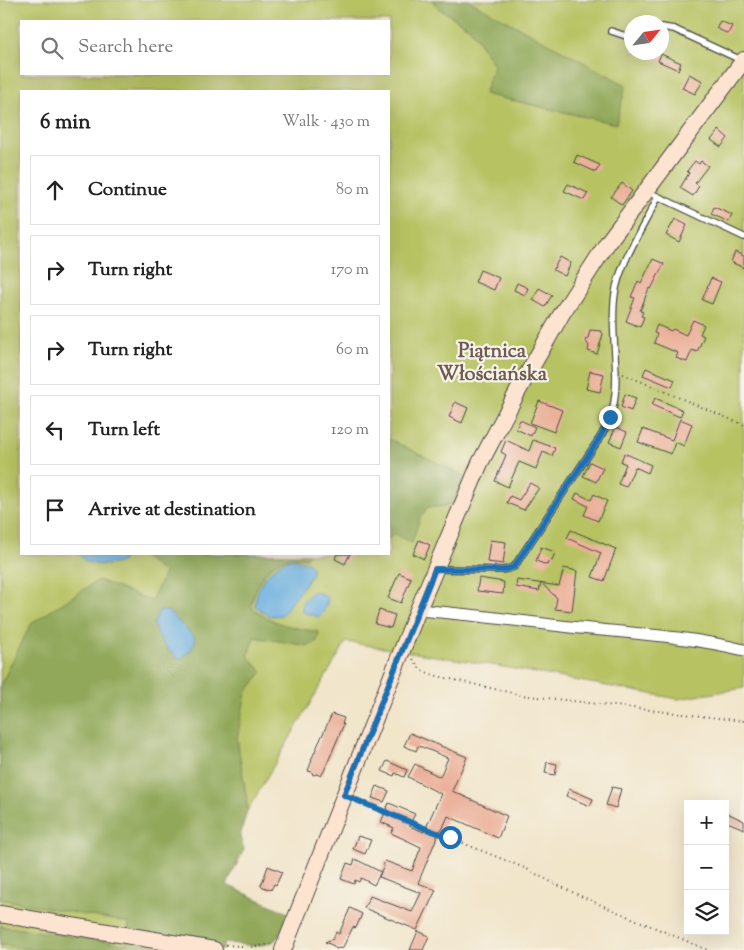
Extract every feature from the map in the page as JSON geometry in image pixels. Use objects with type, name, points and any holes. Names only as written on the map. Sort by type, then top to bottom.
[{"type":"street","points":[[269,950],[285,945],[304,887],[344,795],[435,569],[480,463],[519,389],[608,242],[653,193],[744,60]]},
{"type":"street","points":[[418,610],[482,615],[569,627],[656,634],[744,650]]},
{"type":"street","points":[[0,914],[214,950]]},
{"type":"lane","points":[[669,29],[674,29],[744,60]]},
{"type":"lane","points":[[611,31],[624,35]]},
{"type":"lane","points":[[435,569],[503,570],[514,567],[601,436],[613,407],[616,372],[613,308],[617,280],[653,193],[744,237]]},
{"type":"path","points":[[616,372],[744,425]]},
{"type":"path","points":[[404,644],[421,670],[442,677],[521,695],[744,721]]},
{"type":"path","points":[[344,795],[527,869],[598,904],[707,950]]},
{"type":"green space","points":[[0,0],[744,0],[744,688],[678,699],[492,665],[346,642],[232,837],[172,950],[0,950]]},
{"type":"green space","points":[[432,0],[468,0],[626,85],[616,124],[484,94],[494,65],[470,28],[438,8]]},
{"type":"green space","points":[[390,439],[464,476],[454,503],[440,507],[428,507],[420,517],[412,543],[394,534],[390,538]]},
{"type":"green space","points":[[140,555],[308,555],[306,558],[294,557],[284,559],[268,569],[257,586],[251,606],[274,621],[292,627],[319,632],[317,641],[309,646],[254,637],[248,656],[262,672],[246,693],[237,738],[247,810],[240,837],[244,849],[227,885],[288,913],[280,932],[273,942],[267,944],[252,945],[224,942],[222,950],[39,950],[0,945],[0,926],[126,944],[129,923],[0,899],[0,686],[31,624],[98,580],[151,601],[165,573]]},
{"type":"water","points":[[79,555],[123,555],[123,561],[110,565],[87,562]]},
{"type":"water","points":[[289,559],[309,563],[312,568],[312,574],[282,615],[269,616],[255,606],[258,591],[270,572]]},
{"type":"water","points":[[313,591],[325,595],[328,600],[324,611],[319,617],[302,612],[302,602]]},
{"type":"water","points":[[159,611],[168,611],[194,637],[195,643],[188,653],[179,659],[163,643],[153,624]]},
{"type":"building","points":[[720,21],[732,26],[728,34],[716,28]]},
{"type":"building","points":[[669,58],[681,63],[678,70],[658,61],[669,60]]},
{"type":"building","points":[[689,74],[703,81],[695,94],[682,88]]},
{"type":"building","points":[[719,130],[728,138],[721,147],[711,140]]},
{"type":"building","points":[[577,155],[600,165],[596,172],[574,162]]},
{"type":"building","points":[[695,161],[699,164],[701,161],[708,166],[695,183],[699,186],[693,196],[680,188],[689,173],[687,171]]},
{"type":"building","points":[[622,183],[632,191],[622,205],[611,197]]},
{"type":"building","points":[[568,184],[588,193],[584,200],[564,191]]},
{"type":"building","points":[[714,207],[732,215],[729,222],[711,214]]},
{"type":"building","points":[[675,219],[687,225],[679,242],[666,235]]},
{"type":"building","points":[[735,252],[744,256],[744,268],[731,262]]},
{"type":"building","points":[[560,257],[571,263],[565,276],[553,270]]},
{"type":"building","points":[[653,259],[664,264],[651,289],[649,288],[640,311],[643,312],[641,316],[644,317],[640,327],[626,321],[635,298],[631,297],[638,281],[641,283]]},
{"type":"building","points":[[480,270],[499,278],[494,290],[475,282]]},
{"type":"building","points":[[711,278],[721,282],[712,304],[702,300]]},
{"type":"building","points":[[517,283],[528,288],[525,295],[514,290]]},
{"type":"building","points":[[539,288],[552,295],[545,307],[533,300]]},
{"type":"building","points":[[693,320],[704,325],[700,334],[704,336],[697,352],[692,350],[687,362],[676,358],[678,353],[654,343],[657,334],[654,333],[657,325],[686,335]]},
{"type":"building","points":[[590,330],[601,331],[603,334],[597,354],[588,351],[589,346],[585,340],[588,338]]},
{"type":"building","points":[[646,368],[675,380],[672,387],[643,375]]},
{"type":"building","points":[[590,371],[604,374],[600,392],[586,389]]},
{"type":"building","points":[[625,394],[636,398],[631,411],[621,407]]},
{"type":"building","points":[[655,398],[683,410],[680,417],[652,405]]},
{"type":"building","points":[[539,401],[562,410],[554,432],[530,423]]},
{"type":"building","points":[[455,402],[468,408],[462,423],[449,417]]},
{"type":"building","points":[[680,419],[692,424],[684,446],[675,442],[671,454],[638,442],[643,429],[672,440]]},
{"type":"building","points":[[520,420],[535,427],[531,436],[516,429]]},
{"type":"building","points":[[616,427],[627,432],[621,447],[609,442]]},
{"type":"building","points":[[506,440],[529,451],[533,440],[555,448],[552,456],[543,452],[536,469],[519,462],[508,487],[495,481],[506,455],[501,452]]},
{"type":"building","points":[[624,453],[651,465],[648,473],[635,467],[626,487],[618,484],[626,464],[621,462]]},
{"type":"building","points":[[590,462],[603,468],[596,482],[583,476]]},
{"type":"building","points":[[530,483],[539,488],[524,510],[507,503],[510,496],[519,500]]},
{"type":"building","points":[[577,493],[591,500],[594,494],[607,501],[598,521],[584,515],[588,506],[574,499]]},
{"type":"building","points":[[571,530],[616,549],[604,581],[592,577],[601,553],[567,538]]},
{"type":"building","points":[[419,540],[430,545],[424,559],[413,554]]},
{"type":"building","points":[[490,540],[506,542],[503,564],[487,562]]},
{"type":"building","points":[[541,547],[555,552],[552,561],[549,560],[547,565],[536,561]]},
{"type":"building","points":[[337,555],[350,555],[345,564],[335,559]]},
{"type":"building","points":[[564,568],[577,571],[572,611],[555,609],[557,598],[542,584],[559,586]]},
{"type":"building","points":[[399,573],[411,578],[401,603],[388,598]]},
{"type":"building","points":[[479,578],[504,582],[503,594],[477,591]]},
{"type":"building","points":[[517,580],[541,583],[539,591],[516,587]]},
{"type":"building","points":[[379,610],[395,615],[391,628],[375,624]]},
{"type":"building","points":[[332,714],[344,718],[342,724],[344,724],[321,776],[313,775],[312,772],[308,771],[311,760]]},
{"type":"building","points":[[410,733],[467,757],[452,791],[507,816],[498,838],[448,816],[442,830],[440,830],[418,883],[436,890],[417,930],[364,908],[370,896],[412,912],[421,893],[379,877],[385,861],[412,871],[421,847],[391,833],[394,828],[381,822],[389,803],[415,814],[409,826],[424,832],[441,794],[408,777],[415,764],[440,777],[448,758],[422,747],[418,746],[416,751],[404,746]]},
{"type":"building","points":[[387,761],[407,770],[404,777],[395,773],[394,776],[382,771]]},
{"type":"building","points":[[547,762],[557,764],[555,775],[545,773]]},
{"type":"building","points":[[377,786],[389,791],[384,802],[372,798]]},
{"type":"building","points":[[612,787],[621,789],[616,808],[606,805]]},
{"type":"building","points":[[569,789],[593,799],[590,806],[566,796]]},
{"type":"building","points":[[729,814],[744,821],[744,829],[729,823]]},
{"type":"building","points":[[358,836],[371,840],[365,854],[353,849]]},
{"type":"building","points":[[355,859],[381,872],[374,885],[361,878],[359,882],[355,880],[354,884],[341,879],[347,863],[353,865]]},
{"type":"building","points":[[268,866],[282,872],[276,885],[274,884],[271,890],[261,886]]},
{"type":"building","points":[[350,908],[362,914],[356,928],[353,927],[342,949],[336,949],[325,942],[333,939],[336,932],[339,934]]},
{"type":"building","points":[[418,931],[429,936],[423,950],[410,950]]},
{"type":"district","name":"Piątnica Włościańska","points":[[492,364]]},
{"type":"route","points":[[450,837],[344,795],[435,569],[503,570],[514,567],[601,436],[610,417]]}]
